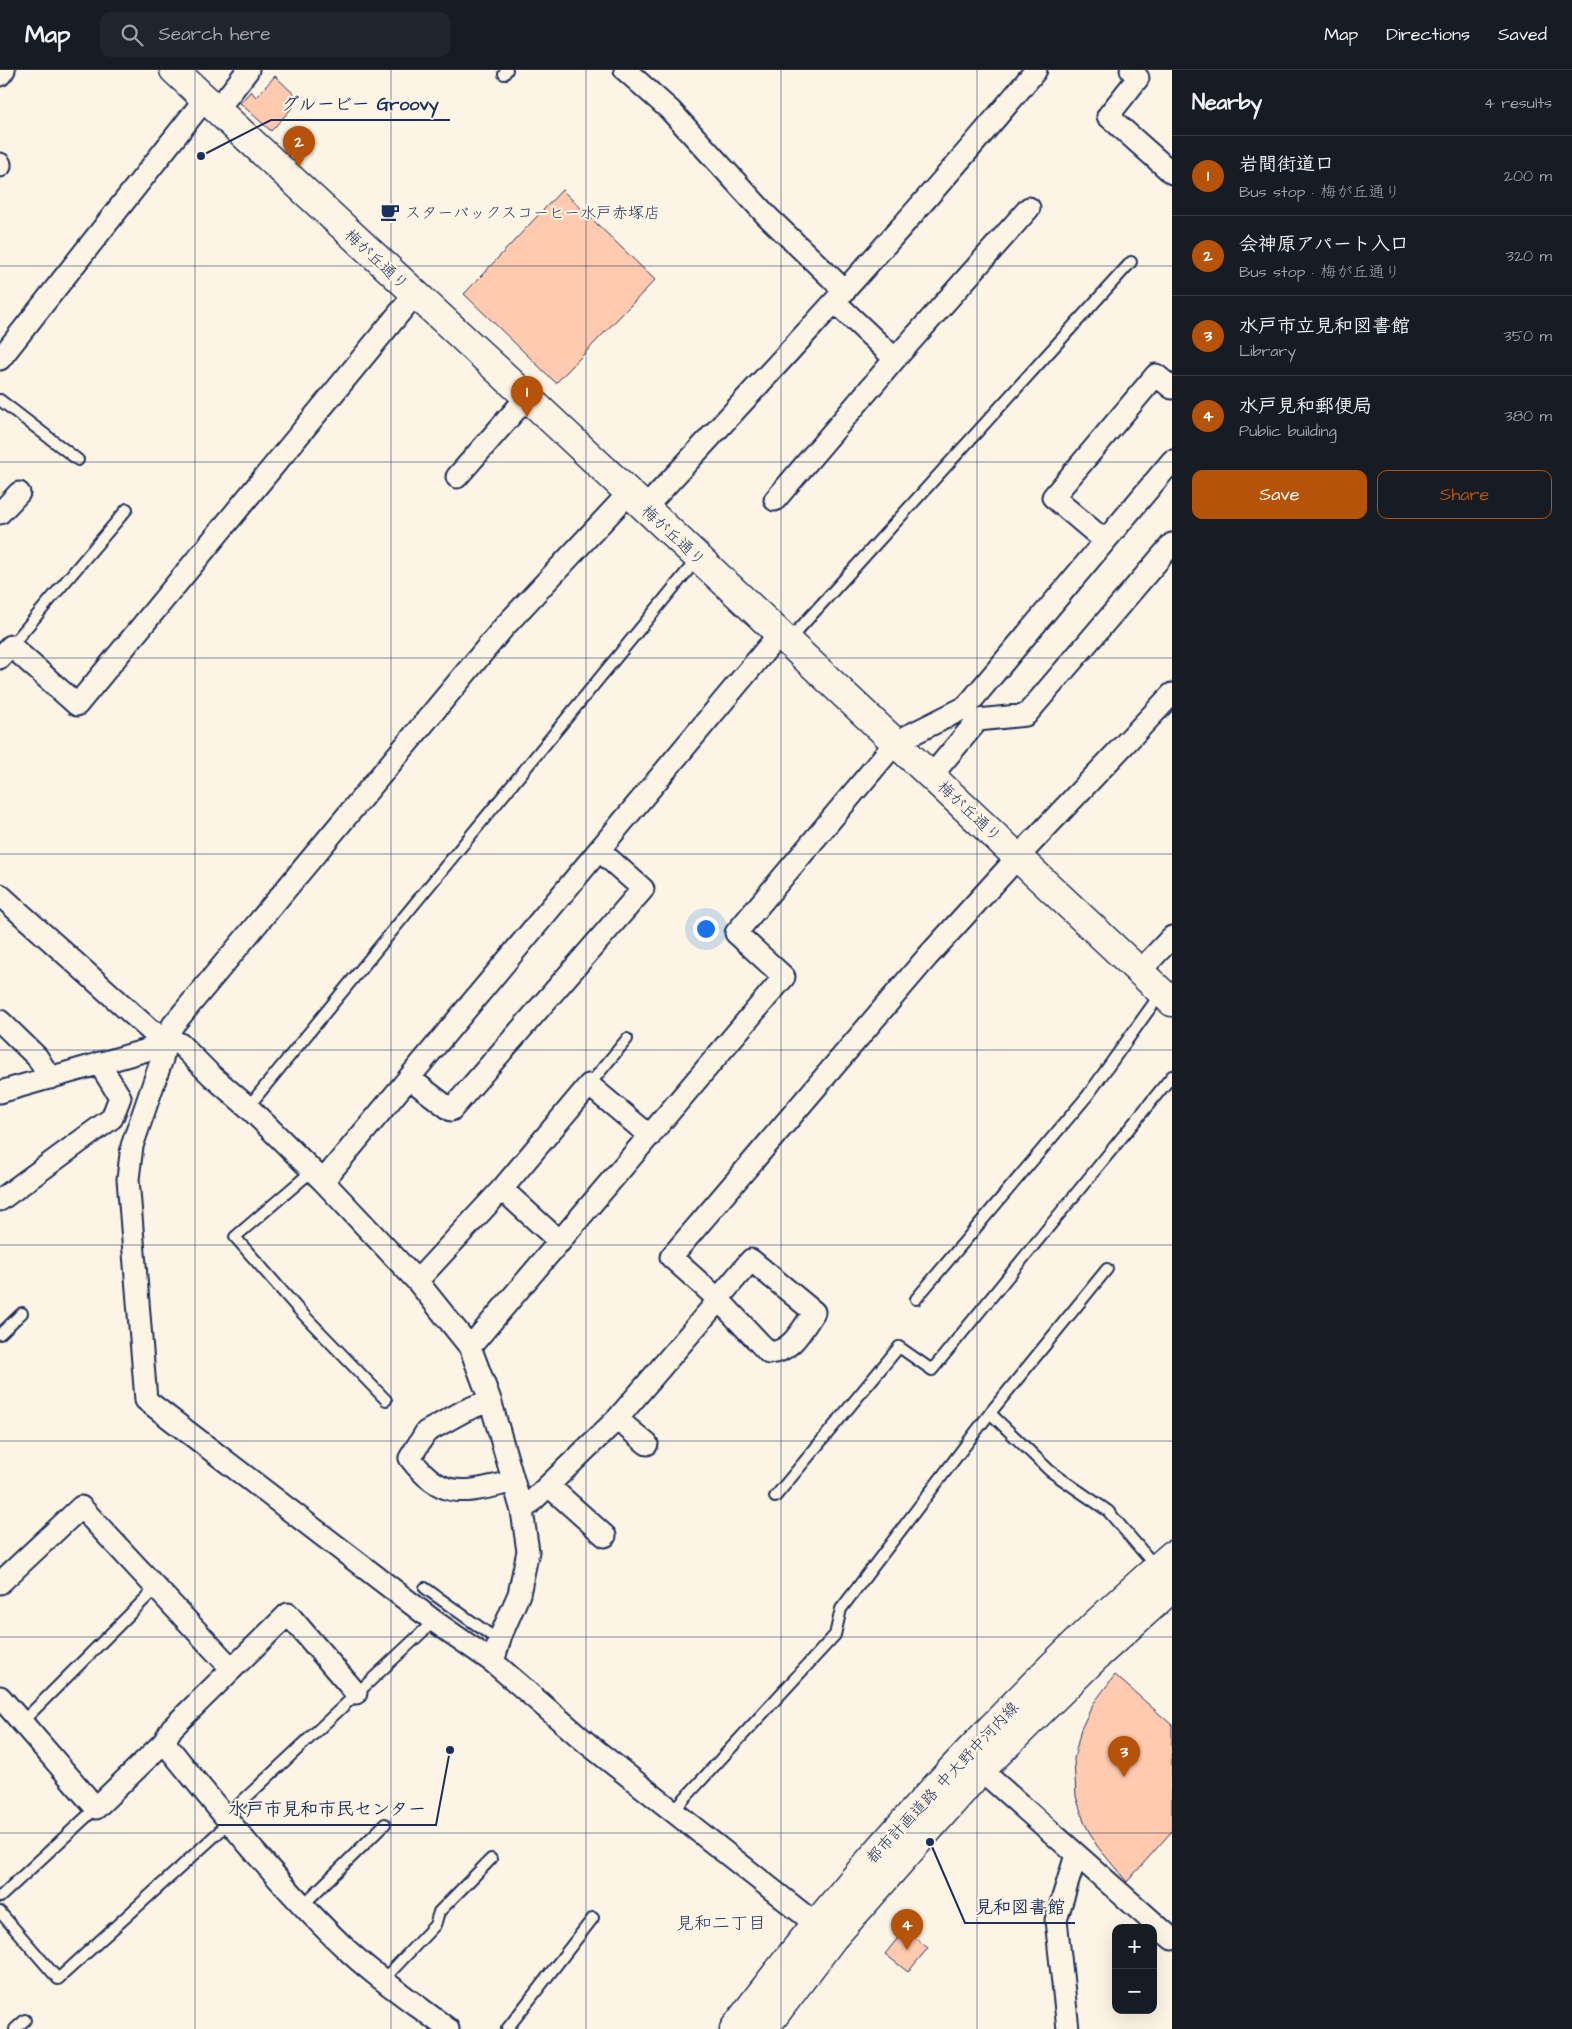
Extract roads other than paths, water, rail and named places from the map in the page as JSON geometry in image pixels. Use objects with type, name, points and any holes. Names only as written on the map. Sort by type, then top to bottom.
[{"type":"street","points":[[0,75],[4,70]]},
{"type":"street","name":"梅が丘通り","points":[[174,70],[699,557],[1167,997]]},
{"type":"street","points":[[0,359],[211,105],[248,70]]},
{"type":"street","points":[[625,70],[670,110],[895,359]]},
{"type":"street","points":[[824,1930],[588,1744],[493,1662],[434,1621],[146,1400],[128,1179],[132,1146],[162,1059],[167,1037],[173,1025],[504,627],[637,500],[840,296],[981,136],[1036,70]]},
{"type":"street","points":[[1131,70],[1138,78],[1108,116],[1172,173]]},
{"type":"street","points":[[775,500],[895,359],[1029,208]]},
{"type":"street","points":[[5,652],[78,705],[415,294]]},
{"type":"street","points":[[1104,542],[1053,498],[1156,375],[1172,388]]},
{"type":"street","points":[[457,477],[527,397]]},
{"type":"street","points":[[470,1347],[784,977],[736,933],[896,742],[966,707],[1172,461]]},
{"type":"street","points":[[0,513],[19,493]]},
{"type":"street","points":[[932,775],[978,720],[1026,716],[1172,544]]},
{"type":"street","points":[[317,1176],[409,1078],[599,850],[784,637]]},
{"type":"street","points":[[522,1511],[617,1419],[711,1310],[718,1299],[751,1260],[814,1312],[789,1346],[778,1353],[769,1353],[718,1299],[671,1257],[928,956],[1018,857],[1172,694]]},
{"type":"street","points":[[409,1078],[451,1110],[643,889],[599,850]]},
{"type":"street","points":[[0,895],[150,1030],[180,1044],[212,1076],[248,1107],[417,1281],[470,1347],[490,1400],[512,1482],[522,1511],[528,1551],[519,1594],[493,1662]]},
{"type":"street","points":[[1139,972],[1172,937]]},
{"type":"street","points":[[0,1021],[38,1057],[50,1078]]},
{"type":"street","points":[[0,1092],[147,1050],[167,1037]]},
{"type":"street","points":[[0,1200],[112,1118],[120,1097],[98,1063]]},
{"type":"street","points":[[417,1281],[502,1189],[589,1085],[650,1136]]},
{"type":"street","points":[[502,1189],[560,1242]]},
{"type":"street","points":[[490,1400],[464,1411],[426,1432],[410,1458],[424,1476],[448,1490],[469,1491],[512,1482]]},
{"type":"street","points":[[617,1419],[647,1444]]},
{"type":"street","points":[[548,1486],[605,1536]]},
{"type":"street","points":[[0,1583],[81,1507],[231,1668]]},
{"type":"street","name":"都市計画道路 中大野中河内線","points":[[734,2029],[824,1930],[1090,1662],[1167,1570]]},
{"type":"street","name":"都市計画道路 中大野中河内線","points":[[764,2029],[824,1930],[909,1815],[1012,1706],[1167,1570]]},
{"type":"street","points":[[0,1697],[96,1808],[164,1742],[172,1728],[231,1668],[288,1614],[356,1693]]},
{"type":"street","points":[[164,1742],[302,1906],[345,1949],[448,2029]]},
{"type":"street","points":[[981,1770],[1172,1939]]},
{"type":"street","points":[[1068,2029],[1056,1920],[1076,1855]]},
{"type":"lane","points":[[784,637],[1132,262]]},
{"type":"lane","points":[[0,400],[78,460]]},
{"type":"lane","points":[[5,652],[127,509]]},
{"type":"lane","points":[[248,1107],[699,557]]},
{"type":"lane","points":[[916,1299],[1088,1095],[1167,997]]},
{"type":"lane","points":[[589,1085],[627,1039]]},
{"type":"lane","points":[[775,1497],[899,1347],[932,1370],[1172,1076]]},
{"type":"lane","points":[[317,1176],[235,1236],[298,1309],[386,1400]]},
{"type":"lane","points":[[673,1811],[836,1635],[840,1609],[990,1413],[1108,1270]]},
{"type":"lane","points":[[0,1334],[22,1312]]},
{"type":"lane","points":[[990,1413],[1050,1471],[1108,1511],[1167,1570]]},
{"type":"lane","points":[[22,1722],[156,1588]]},
{"type":"lane","points":[[425,1588],[500,1640]]},
{"type":"lane","points":[[0,1912],[58,1979],[218,1832],[235,1808],[434,1621]]},
{"type":"lane","points":[[0,1897],[96,1808]]},
{"type":"lane","points":[[302,1906],[385,1824]]},
{"type":"lane","points":[[384,1980],[435,1925],[439,1912],[491,1859]]},
{"type":"lane","points":[[507,2029],[593,1918]]},
{"type":"lane","points":[[16,2029],[25,2020]]},
{"type":"place","name":"グルービー Groovy","points":[[201,156]]},
{"type":"place","name":"会神原アパート入口","points":[[299,167]]},
{"type":"place","name":"スターバックスコーヒー水戸赤塚店","points":[[390,212]]},
{"type":"place","name":"岩間街道口","points":[[527,417]]},
{"type":"place","name":"水戸市見和市民センター","points":[[450,1750]]},
{"type":"place","name":"水戸市立見和図書館","points":[[1124,1777]]},
{"type":"place","name":"見和図書館","points":[[930,1842]]},
{"type":"place","name":"水戸見和郵便局","points":[[907,1950]]},
{"type":"district","name":"見和二丁目","points":[[721,1923]]}]
